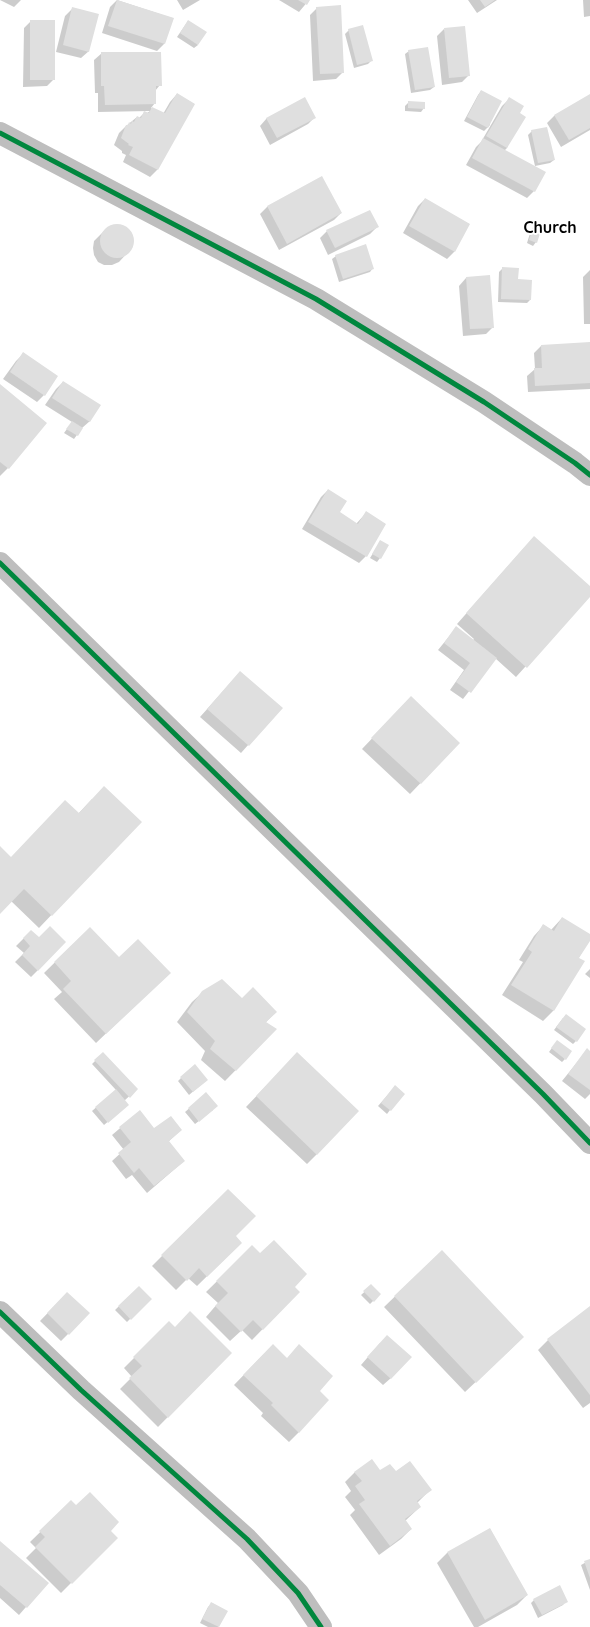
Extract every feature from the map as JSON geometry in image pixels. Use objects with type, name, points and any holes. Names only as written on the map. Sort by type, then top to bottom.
[{"type":"street","points":[[0,133],[316,299],[484,402],[575,463],[590,475]]},
{"type":"street","points":[[0,563],[543,1094],[590,1143]]},
{"type":"street","points":[[0,1312],[81,1390],[247,1539],[298,1593],[320,1627]]},
{"type":"building","points":[[117,0],[174,18],[165,44],[108,26]]},
{"type":"building","points":[[298,0],[310,0],[307,5]]},
{"type":"building","points":[[480,0],[495,0],[485,7]]},
{"type":"building","points":[[341,5],[344,73],[320,74],[316,7]]},
{"type":"building","points":[[72,7],[99,14],[89,52],[63,45]]},
{"type":"building","points":[[30,20],[55,20],[55,80],[30,80]]},
{"type":"building","points":[[188,20],[207,32],[198,45],[180,33]]},
{"type":"building","points":[[363,25],[373,61],[357,65],[348,29]]},
{"type":"building","points":[[465,26],[470,76],[449,78],[444,28]]},
{"type":"building","points":[[428,47],[435,87],[415,90],[408,50]]},
{"type":"building","points":[[101,52],[161,52],[162,86],[156,86],[156,104],[105,105],[104,86],[101,86]]},
{"type":"building","points":[[481,90],[502,101],[488,128],[467,117]]},
{"type":"building","points":[[177,93],[195,104],[158,170],[129,155],[133,147],[128,145],[129,144],[121,138],[126,125],[128,125],[129,122],[131,124],[132,121],[134,122],[137,116],[141,118],[144,111],[149,113],[152,107],[165,113]]},
{"type":"building","points":[[590,94],[590,128],[569,140],[554,115]]},
{"type":"building","points":[[305,97],[316,118],[277,138],[266,118]]},
{"type":"building","points":[[509,97],[524,106],[520,113],[526,117],[507,148],[486,136]]},
{"type":"building","points":[[408,101],[425,102],[425,109],[408,108]]},
{"type":"building","points":[[547,127],[555,160],[538,163],[531,130]]},
{"type":"building","points":[[483,138],[546,172],[535,192],[472,158]]},
{"type":"building","points":[[322,176],[342,213],[287,244],[267,206]]},
{"type":"building","points":[[425,198],[470,224],[455,252],[409,226]]},
{"type":"building","points":[[370,210],[379,227],[335,248],[326,230]]},
{"type":"building","points":[[114,224],[120,224],[124,225],[131,231],[134,241],[133,248],[127,255],[120,258],[114,258],[110,257],[103,251],[100,244],[100,238],[101,234],[107,227]]},
{"type":"building","points":[[534,225],[542,227],[537,243],[529,240]]},
{"type":"building","points":[[366,244],[374,269],[343,279],[335,255]]},
{"type":"building","points":[[502,267],[519,268],[518,279],[532,280],[531,300],[501,299]]},
{"type":"building","points":[[490,275],[494,328],[470,329],[466,277]]},
{"type":"building","points":[[590,342],[590,383],[535,386],[534,368],[542,368],[541,345]]},
{"type":"building","points":[[23,352],[58,376],[45,396],[10,372]]},
{"type":"building","points":[[63,381],[101,405],[90,422],[52,398]]},
{"type":"building","points":[[0,384],[47,423],[9,469],[0,462]]},
{"type":"building","points":[[72,421],[83,428],[78,436],[66,429]]},
{"type":"building","points":[[328,489],[347,501],[340,512],[358,524],[366,511],[386,524],[367,557],[308,522]]},
{"type":"building","points":[[534,536],[590,586],[590,597],[527,668],[466,613]]},
{"type":"building","points":[[380,540],[389,545],[381,559],[372,554]]},
{"type":"building","points":[[456,626],[497,658],[471,693],[456,682],[470,663],[444,643]]},
{"type":"building","points":[[240,671],[283,708],[249,746],[207,709]]},
{"type":"building","points":[[411,696],[460,743],[421,784],[371,738]]},
{"type":"building","points":[[104,786],[142,822],[52,916],[24,889],[0,914],[0,846],[11,857],[65,800],[79,813]]},
{"type":"building","points":[[562,917],[590,934],[590,941],[579,958],[585,961],[554,1011],[511,985],[532,952],[528,949],[543,924],[554,931]]},
{"type":"building","points":[[50,926],[66,942],[38,971],[22,955],[30,946],[23,938],[31,930],[39,937]]},
{"type":"building","points":[[90,927],[119,957],[138,939],[171,973],[106,1034],[63,989],[71,981],[54,962]]},
{"type":"building","points":[[222,979],[242,998],[253,987],[277,1012],[266,1022],[277,1029],[236,1071],[210,1049],[215,1041],[187,1012],[202,991]]},
{"type":"building","points":[[566,1014],[586,1029],[577,1042],[556,1027]]},
{"type":"building","points":[[557,1040],[572,1051],[566,1060],[551,1048]]},
{"type":"building","points":[[587,1048],[590,1051],[590,1090],[568,1074]]},
{"type":"building","points":[[103,1052],[138,1089],[130,1098],[94,1060]]},
{"type":"building","points":[[297,1052],[359,1111],[317,1155],[256,1096]]},
{"type":"building","points":[[195,1064],[208,1080],[193,1092],[180,1077]]},
{"type":"building","points":[[395,1085],[405,1094],[391,1111],[381,1103]]},
{"type":"building","points":[[116,1089],[129,1105],[108,1123],[95,1107]]},
{"type":"building","points":[[206,1092],[218,1106],[199,1122],[188,1108]]},
{"type":"building","points":[[140,1110],[154,1128],[171,1116],[182,1130],[169,1141],[185,1161],[154,1186],[139,1168],[134,1173],[118,1153],[131,1142],[119,1127]]},
{"type":"building","points":[[228,1189],[256,1216],[236,1236],[242,1243],[207,1277],[199,1268],[187,1281],[161,1255]]},
{"type":"building","points":[[274,1240],[307,1274],[295,1287],[300,1292],[263,1330],[253,1320],[241,1332],[215,1306],[228,1293],[216,1281],[252,1245],[260,1253]]},
{"type":"building","points":[[442,1250],[524,1337],[476,1383],[394,1296]]},
{"type":"building","points":[[371,1284],[381,1294],[374,1302],[363,1291]]},
{"type":"building","points":[[139,1286],[152,1299],[131,1320],[118,1306]]},
{"type":"building","points":[[67,1292],[90,1313],[69,1335],[47,1313]]},
{"type":"building","points":[[590,1306],[590,1395],[547,1339]]},
{"type":"building","points":[[190,1311],[232,1353],[168,1418],[129,1378],[142,1366],[133,1357],[169,1321],[175,1327]]},
{"type":"building","points":[[387,1335],[412,1357],[391,1379],[367,1357]]},
{"type":"building","points":[[273,1344],[287,1358],[299,1344],[333,1376],[320,1391],[329,1400],[299,1433],[271,1405],[273,1403],[243,1375]]},
{"type":"building","points":[[372,1459],[380,1470],[390,1464],[396,1471],[410,1461],[432,1490],[417,1501],[421,1507],[405,1519],[412,1529],[390,1546],[359,1504],[365,1500],[355,1486],[362,1481],[354,1472]]},
{"type":"building","points":[[90,1492],[119,1522],[111,1531],[118,1538],[72,1584],[35,1547],[45,1537],[39,1531],[71,1500],[76,1505]]},
{"type":"building","points":[[490,1528],[528,1595],[485,1620],[447,1552]]},
{"type":"building","points":[[0,1541],[49,1583],[27,1608],[0,1585]]},
{"type":"building","points":[[590,1559],[590,1578],[584,1561]]},
{"type":"building","points":[[560,1585],[568,1602],[542,1615],[533,1599]]},
{"type":"building","points":[[211,1602],[228,1611],[219,1627],[202,1619]]},
{"type":"cycle path","points":[[0,133],[316,299],[484,402],[575,463],[590,475]]},
{"type":"cycle path","points":[[0,563],[543,1094],[590,1143]]},
{"type":"cycle path","points":[[0,1312],[81,1390],[247,1539],[298,1593],[321,1627]]},
{"type":"district","name":"Church","points":[[550,228]]}]
